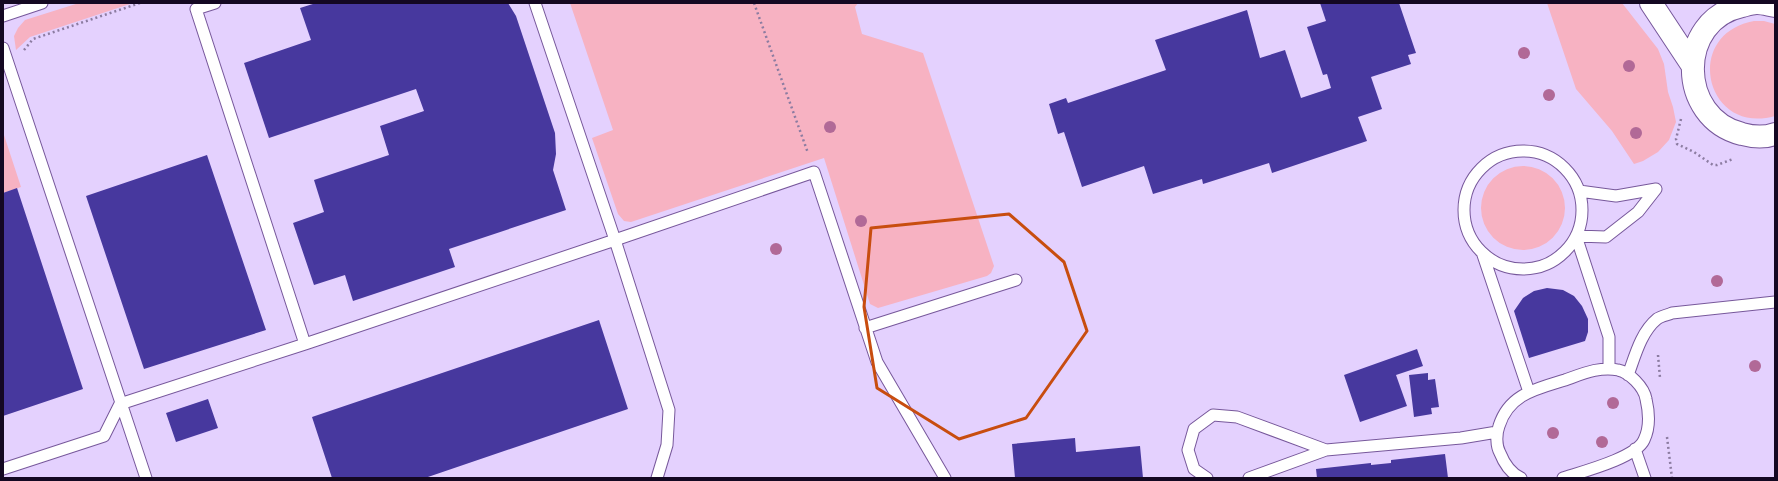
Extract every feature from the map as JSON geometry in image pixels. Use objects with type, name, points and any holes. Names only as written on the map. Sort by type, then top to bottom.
[{"type":"street","points":[[1651,3],[1692,64]]},
{"type":"street","points":[[1775,6],[1756,3],[1727,6],[1705,30],[1696,47],[1692,64],[1693,81],[1698,97],[1706,112],[1718,123],[1734,132],[1752,137],[1775,134]]},
{"type":"lane","points":[[3,16],[42,3]]},
{"type":"lane","points":[[215,3],[196,9],[305,344]]},
{"type":"lane","points":[[535,3],[615,240],[669,410],[667,445],[657,478]]},
{"type":"lane","points":[[3,48],[120,404],[146,478]]},
{"type":"lane","points":[[1519,150],[1549,156],[1562,165],[1573,177],[1579,191],[1582,214],[1576,236],[1568,249],[1556,260],[1542,267],[1526,270],[1496,264],[1483,255],[1473,243],[1466,229],[1464,198],[1478,171],[1490,160],[1504,153],[1519,150]]},
{"type":"lane","points":[[3,469],[104,436],[120,404],[305,344],[814,172],[877,362],[945,478]]},
{"type":"lane","points":[[1576,236],[1606,237],[1638,212],[1656,189],[1616,196],[1579,191]]},
{"type":"lane","points":[[1576,236],[1609,338],[1610,368]]},
{"type":"lane","points":[[1483,255],[1529,392]]},
{"type":"lane","points":[[865,328],[1016,280]]},
{"type":"lane","points":[[1628,375],[1642,340],[1648,329],[1658,318],[1672,313],[1775,302]]},
{"type":"lane","points":[[1521,478],[1506,466],[1498,449],[1497,432],[1502,415],[1514,401],[1529,392],[1592,370],[1610,368],[1622,371],[1645,391],[1649,414],[1644,441],[1628,456],[1562,478]]},
{"type":"lane","points":[[1207,478],[1194,469],[1188,450],[1194,430],[1213,416],[1237,417],[1326,450]]},
{"type":"lane","points":[[1249,478],[1326,450],[1461,438],[1497,432]]},
{"type":"lane","points":[[1635,449],[1645,478]]},
{"type":"path","points":[[9,68],[33,39],[140,3]]},
{"type":"path","points":[[754,3],[814,172]]},
{"type":"highlighted area","points":[[1009,214],[1064,262],[1087,331],[1026,418],[959,439],[877,388],[864,307],[871,228]]},
{"type":"shaded area","points":[[79,3],[133,3],[30,37],[16,50],[14,36],[18,28],[25,20]]},
{"type":"shaded area","points":[[570,3],[858,3],[855,7],[862,34],[923,53],[994,266],[991,273],[987,276],[878,308],[870,304],[824,158],[631,222],[624,221],[618,214],[592,138],[613,130]]},
{"type":"shaded area","points":[[1547,3],[1622,3],[1658,49],[1664,64],[1668,92],[1676,122],[1669,140],[1658,152],[1643,161],[1634,164],[1612,131],[1576,89]]},
{"type":"shaded area","points":[[1754,21],[1764,21],[1775,24],[1775,116],[1751,118],[1732,111],[1719,98],[1711,81],[1711,62],[1717,44],[1731,30]]},
{"type":"shaded area","points":[[3,132],[21,187],[3,193]]},
{"type":"shaded area","points":[[1523,166],[1531,167],[1546,173],[1558,185],[1564,200],[1564,216],[1558,231],[1546,243],[1531,249],[1523,250],[1515,249],[1500,243],[1488,231],[1482,216],[1481,208],[1482,200],[1488,185],[1500,173],[1515,167]]},
{"type":"building","points":[[316,3],[508,3],[516,16],[555,133],[556,154],[553,170],[566,210],[449,249],[455,267],[353,301],[345,275],[314,285],[293,223],[324,212],[314,180],[389,155],[380,126],[424,111],[416,89],[269,138],[244,63],[311,40],[300,8]]},
{"type":"building","points":[[1320,3],[1399,3],[1416,53],[1408,55],[1411,64],[1371,77],[1382,109],[1358,117],[1367,141],[1272,173],[1269,163],[1203,184],[1202,179],[1153,194],[1144,166],[1082,187],[1064,132],[1058,134],[1049,104],[1066,98],[1068,103],[1166,70],[1155,40],[1247,10],[1260,58],[1285,50],[1301,98],[1331,88],[1327,74],[1323,75],[1307,27],[1326,21]]},
{"type":"building","points":[[207,155],[266,330],[144,369],[86,196]]},
{"type":"building","points":[[17,188],[83,389],[3,416],[3,193]]},
{"type":"building","points":[[1547,288],[1563,290],[1574,296],[1582,306],[1588,319],[1588,332],[1585,341],[1529,358],[1514,311],[1523,298],[1534,291]]},
{"type":"building","points":[[599,320],[628,409],[425,478],[332,478],[312,417]]},
{"type":"building","points":[[1417,349],[1423,366],[1396,375],[1407,406],[1360,422],[1344,375]]},
{"type":"building","points":[[1428,373],[1428,380],[1435,379],[1439,407],[1431,408],[1432,414],[1414,417],[1409,375]]},
{"type":"building","points":[[208,399],[218,428],[176,442],[166,413]]},
{"type":"building","points":[[1075,438],[1076,452],[1140,446],[1143,478],[1015,478],[1012,444]]},
{"type":"building","points":[[1445,454],[1448,478],[1317,478],[1316,469],[1371,463],[1371,465],[1391,463],[1391,460]]}]
